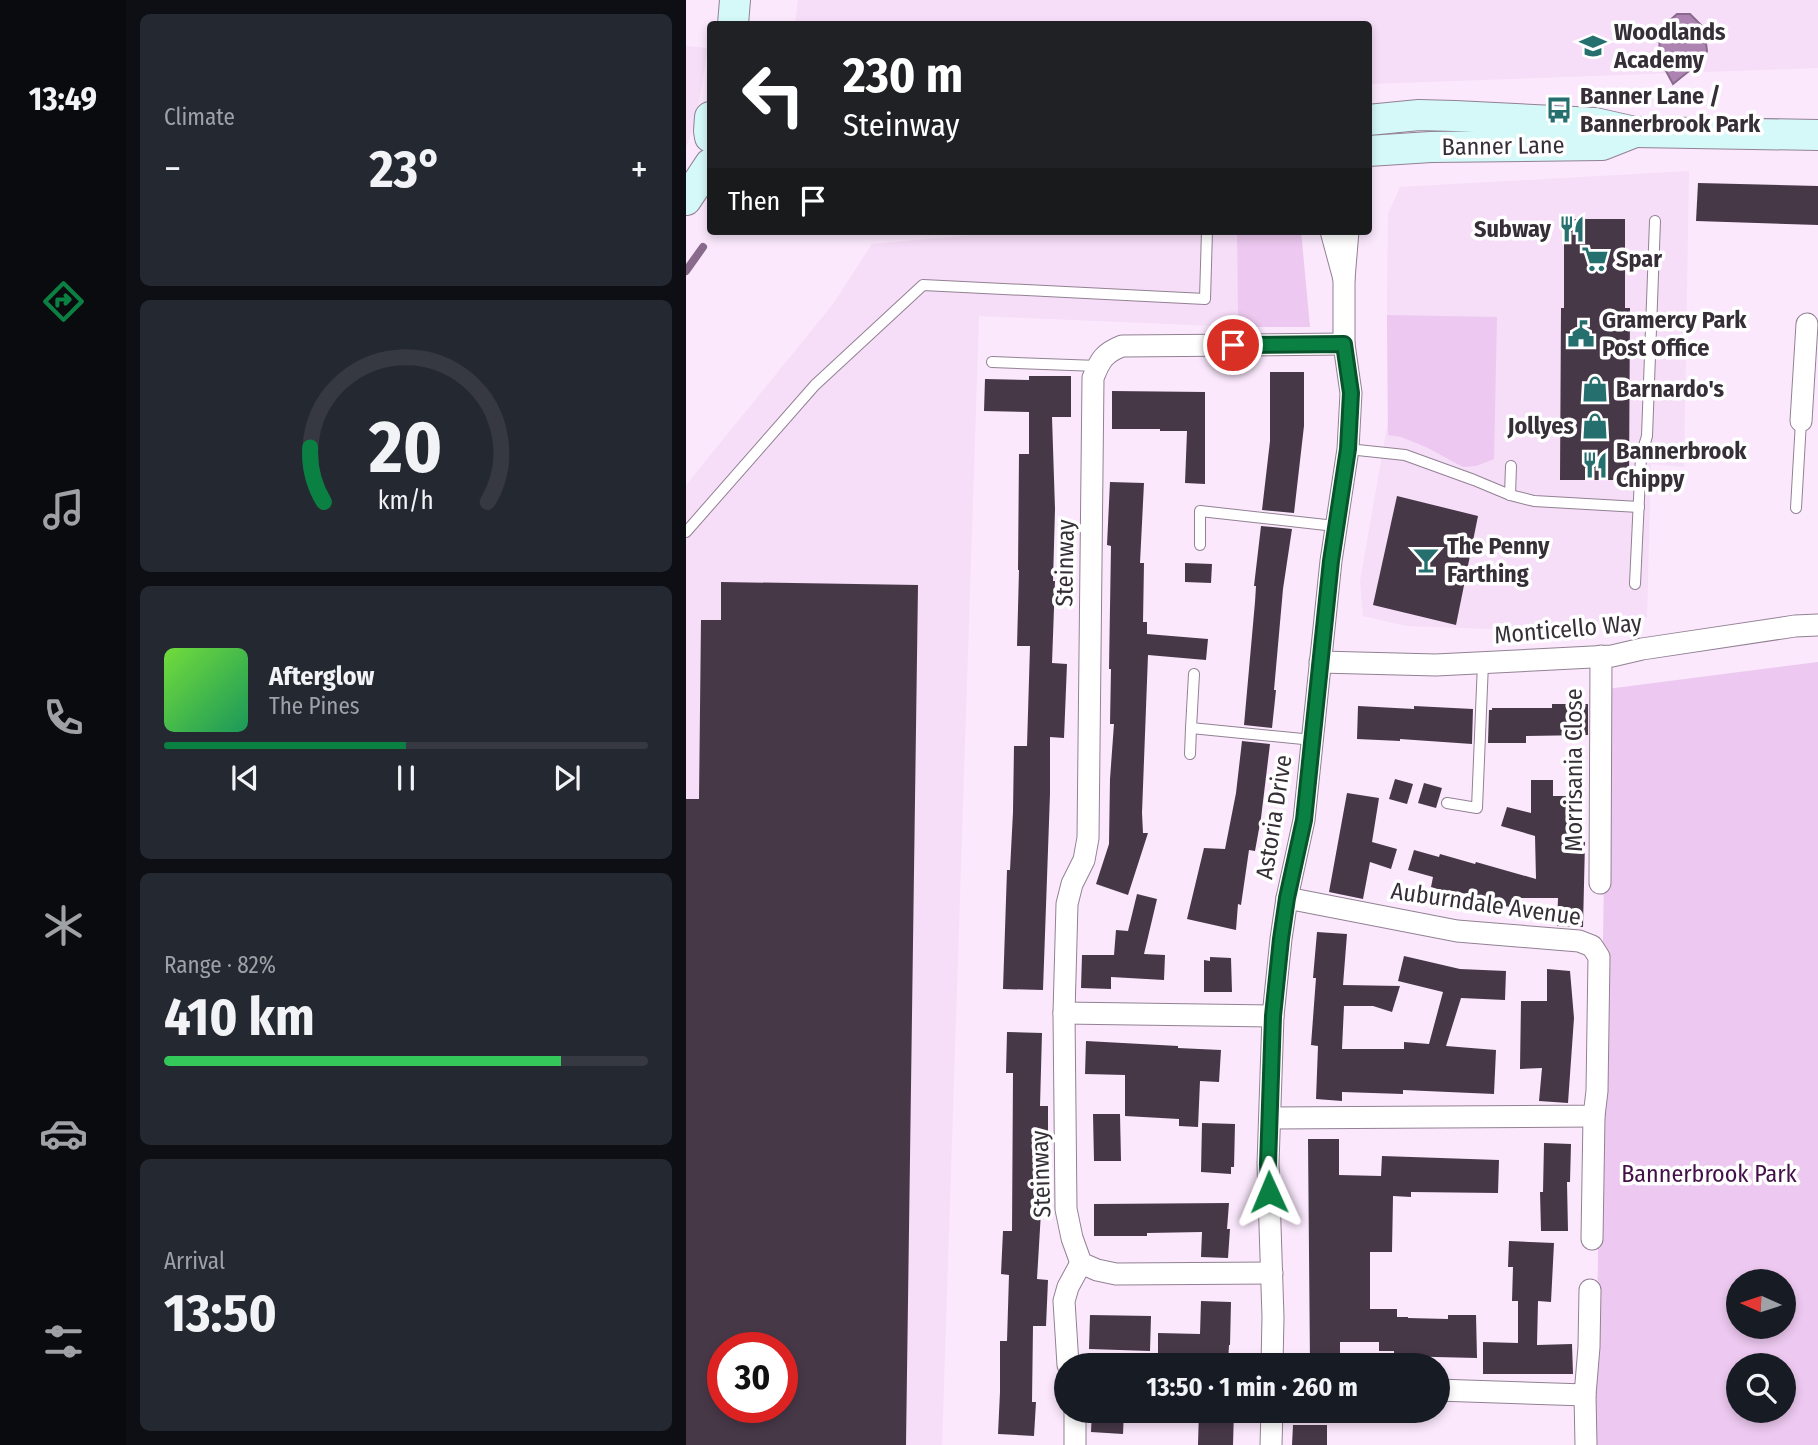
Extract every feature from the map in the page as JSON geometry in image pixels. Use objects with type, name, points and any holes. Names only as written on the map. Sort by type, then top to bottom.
[{"type":"street","points":[[733,21],[734,0]]},
{"type":"street","name":"Banner Lane","points":[[1372,120],[1419,115],[1455,116],[1595,123],[1635,132],[1818,135]]},
{"type":"street","name":"Banner Lane","points":[[1372,152],[1431,147],[1602,145],[1635,132]]},
{"type":"street","points":[[686,200],[707,168]]},
{"type":"street","name":"Astoria Drive","points":[[1332,235],[1344,279]]},
{"type":"street","name":"Astoria Drive","points":[[1272,1353],[1268,1164],[1273,1016],[1287,898],[1304,820],[1335,526],[1348,449],[1351,393],[1344,344],[1344,279],[1348,235]]},
{"type":"street","points":[[1801,421],[1811,377],[1807,324]]},
{"type":"street","points":[[1098,366],[1109,351],[1122,346],[1344,344]]},
{"type":"street","name":"Steinway","points":[[1081,1264],[1066,1209],[1064,1013],[1067,904],[1072,884],[1084,860],[1088,838],[1093,378],[1098,366]]},
{"type":"street","name":"Monticello Way","points":[[1320,662],[1436,665],[1601,656],[1795,626],[1818,625]]},
{"type":"street","name":"Morrisania Close","points":[[1600,883],[1601,656]]},
{"type":"street","name":"Auburndale Avenue","points":[[1287,898],[1457,931],[1579,941],[1592,946],[1599,957],[1592,1239]]},
{"type":"street","points":[[1064,1013],[1273,1016]]},
{"type":"street","points":[[1270,1118],[1594,1116]]},
{"type":"street","points":[[1068,1353],[1064,1301],[1068,1287],[1081,1264],[1116,1274],[1272,1273]]},
{"type":"street","points":[[1586,1445],[1590,1290]]},
{"type":"street","points":[[1450,1391],[1586,1395]]},
{"type":"street","points":[[1074,1445],[1076,1423]]},
{"type":"street","points":[[1271,1445],[1272,1423]]},
{"type":"lane","points":[[1635,584],[1641,456],[1647,436],[1654,220]]},
{"type":"lane","points":[[686,532],[815,385],[923,285],[1205,299],[1207,235]]},
{"type":"lane","points":[[992,362],[1098,366]]},
{"type":"lane","points":[[1796,508],[1801,421]]},
{"type":"lane","points":[[1348,449],[1405,455],[1510,495],[1534,501],[1640,507]]},
{"type":"lane","points":[[1510,495],[1511,466]]},
{"type":"lane","points":[[1200,545],[1199,506],[1335,526]]},
{"type":"lane","points":[[1447,803],[1477,808],[1483,663]]},
{"type":"lane","points":[[1190,754],[1194,674]]},
{"type":"lane","points":[[1191,728],[1313,740]]},
{"type":"shaded area","name":"Woodlands Academy","points":[[798,0],[1818,0],[1818,68],[1372,84],[1372,21],[795,21]]},
{"type":"shaded area","points":[[1677,14],[1690,14],[1704,28],[1707,51],[1704,59],[1673,84],[1659,58],[1660,29]]},
{"type":"shaded area","points":[[686,46],[707,48],[696,119],[686,148]]},
{"type":"shaded area","points":[[1689,171],[1684,467],[1651,464],[1647,618],[1488,629],[1406,626],[1363,616],[1360,581],[1388,421],[1388,214],[1400,187]]},
{"type":"shaded area","points":[[972,235],[1237,235],[1238,327],[979,316],[942,1445],[686,1445],[686,485],[833,304],[872,244]]},
{"type":"green space","points":[[1237,235],[1301,235],[1310,327],[1238,327]]},
{"type":"green space","points":[[1387,315],[1497,317],[1494,459],[1476,466],[1463,467],[1426,447],[1388,435]]},
{"type":"green space","name":"Bannerbrook Park","points":[[1818,662],[1818,1445],[1595,1445],[1607,689]]},
{"type":"building","points":[[1698,183],[1818,186],[1818,225],[1696,221]]},
{"type":"building","points":[[1564,219],[1625,219],[1625,308],[1630,308],[1629,480],[1560,480]]},
{"type":"building","points":[[1270,372],[1304,372],[1304,426],[1294,513],[1262,510],[1270,441]]},
{"type":"building","points":[[1029,376],[1071,376],[1071,417],[1052,417],[1055,581],[1052,663],[1067,664],[1064,738],[1050,737],[1043,990],[1003,989],[1014,746],[1027,746],[1030,646],[1017,646],[1019,454],[1029,454],[1029,412],[984,411],[985,379],[1029,380]]},
{"type":"building","points":[[1112,391],[1205,392],[1205,484],[1185,483],[1187,431],[1112,429]]},
{"type":"building","points":[[1110,482],[1144,483],[1140,563],[1144,563],[1143,622],[1147,622],[1147,634],[1208,639],[1206,660],[1148,655],[1142,813],[1143,833],[1148,833],[1128,895],[1096,884],[1109,844],[1114,724],[1110,724],[1109,669],[1111,546],[1107,545]]},
{"type":"building","name":"The Penny Farthing","points":[[1397,496],[1478,516],[1456,625],[1373,605]]},
{"type":"building","points":[[1261,526],[1292,529],[1283,589],[1272,728],[1244,725]]},
{"type":"building","points":[[1185,563],[1212,564],[1211,583],[1185,582]]},
{"type":"building","points":[[721,582],[918,585],[906,1445],[686,1445],[686,799],[699,799],[701,620],[721,620]]},
{"type":"building","points":[[1552,704],[1588,704],[1588,735],[1526,736],[1526,743],[1488,743],[1489,710],[1492,708],[1552,708]]},
{"type":"building","points":[[1358,706],[1473,709],[1472,744],[1357,739]]},
{"type":"building","points":[[1242,741],[1270,744],[1255,851],[1249,850],[1241,905],[1238,904],[1236,930],[1187,919],[1204,848],[1225,849],[1236,793]]},
{"type":"building","points":[[1395,779],[1413,784],[1407,804],[1389,799]]},
{"type":"building","points":[[1531,780],[1553,780],[1553,796],[1580,796],[1580,842],[1585,842],[1583,927],[1557,926],[1558,898],[1512,898],[1509,907],[1459,892],[1458,895],[1431,887],[1433,877],[1408,870],[1414,850],[1475,864],[1476,862],[1536,879],[1535,836],[1501,826],[1507,807],[1531,813]]},
{"type":"building","points":[[1424,783],[1442,788],[1436,808],[1418,803]]},
{"type":"building","points":[[1347,793],[1379,798],[1372,842],[1397,849],[1391,869],[1370,862],[1363,899],[1329,892]]},
{"type":"building","points":[[1137,894],[1157,899],[1144,954],[1165,955],[1164,980],[1111,977],[1111,989],[1081,988],[1082,955],[1114,955],[1116,930],[1128,931]]},
{"type":"building","points":[[1317,932],[1347,934],[1343,985],[1400,986],[1392,1012],[1373,1006],[1344,1006],[1342,1049],[1404,1049],[1404,1042],[1429,1044],[1443,992],[1398,981],[1404,956],[1460,969],[1506,971],[1505,1000],[1461,998],[1446,1046],[1496,1050],[1494,1094],[1403,1090],[1403,1094],[1342,1092],[1342,1101],[1316,1099],[1318,1046],[1311,1045]]},
{"type":"building","points":[[1210,957],[1231,958],[1232,992],[1204,992],[1204,960],[1210,961]]},
{"type":"building","points":[[1547,969],[1570,971],[1574,1018],[1568,1103],[1539,1101],[1542,1068],[1520,1069],[1521,1001],[1547,1001]]},
{"type":"building","points":[[1007,1032],[1042,1033],[1040,1106],[1048,1106],[1048,1212],[1041,1212],[1037,1279],[1048,1280],[1046,1326],[1033,1326],[1032,1402],[1036,1402],[1034,1436],[998,1434],[1000,1341],[1007,1341],[1009,1275],[1001,1274],[1003,1231],[1012,1231],[1013,1073],[1006,1073]]},
{"type":"building","points":[[1086,1041],[1221,1050],[1219,1082],[1200,1081],[1198,1127],[1179,1126],[1179,1119],[1125,1116],[1125,1075],[1085,1074]]},
{"type":"building","points":[[1093,1114],[1120,1114],[1121,1161],[1094,1161]]},
{"type":"building","points":[[1202,1123],[1235,1124],[1234,1167],[1231,1167],[1231,1174],[1201,1172]]},
{"type":"building","points":[[1308,1139],[1339,1139],[1339,1175],[1381,1176],[1382,1156],[1499,1160],[1498,1193],[1411,1192],[1411,1197],[1393,1196],[1392,1252],[1370,1252],[1370,1309],[1397,1309],[1397,1317],[1408,1318],[1448,1319],[1448,1315],[1476,1315],[1477,1358],[1450,1357],[1450,1353],[1379,1351],[1379,1342],[1340,1342],[1340,1353],[1310,1353]]},
{"type":"building","points":[[1544,1143],[1571,1144],[1570,1182],[1567,1182],[1568,1231],[1541,1231],[1540,1192],[1543,1192]]},
{"type":"building","points":[[1229,1203],[1228,1258],[1201,1257],[1202,1232],[1094,1236],[1094,1204]]},
{"type":"building","points":[[1509,1241],[1554,1243],[1551,1302],[1538,1301],[1537,1345],[1572,1344],[1573,1374],[1483,1374],[1483,1342],[1518,1343],[1518,1301],[1512,1301],[1513,1267],[1508,1267]]},
{"type":"building","points":[[1201,1301],[1231,1302],[1229,1353],[1158,1353],[1158,1333],[1200,1334]]},
{"type":"building","points":[[1090,1315],[1151,1316],[1150,1351],[1089,1349]]},
{"type":"building","points":[[1091,1423],[1123,1423],[1123,1434],[1091,1432]]},
{"type":"building","points":[[1199,1423],[1234,1423],[1233,1445],[1198,1445]]},
{"type":"building","points":[[1293,1425],[1327,1425],[1327,1445],[1292,1445]]},
{"type":"waterway","points":[[686,271],[703,247]]},
{"type":"place","name":"Woodlands Academy","points":[[1593,46]]},
{"type":"place","name":"Banner Lane / Bannerbrook Park","points":[[1559,110]]},
{"type":"place","name":"Subway","points":[[1572,229]]},
{"type":"place","name":"Spar","points":[[1595,259]]},
{"type":"place","name":"Gramercy Park Post Office","points":[[1581,334]]},
{"type":"place","name":"Barnardo's","points":[[1595,389]]},
{"type":"place","name":"Jollyes","points":[[1595,426]]},
{"type":"place","name":"Bannerbrook Chippy","points":[[1595,465]]},
{"type":"place","name":"The Penny Farthing","points":[[1426,560]]},
{"type":"route","points":[[1233,345],[1344,344],[1351,393],[1348,449],[1335,526],[1304,820],[1287,898],[1273,1016],[1269,1192]]}]
